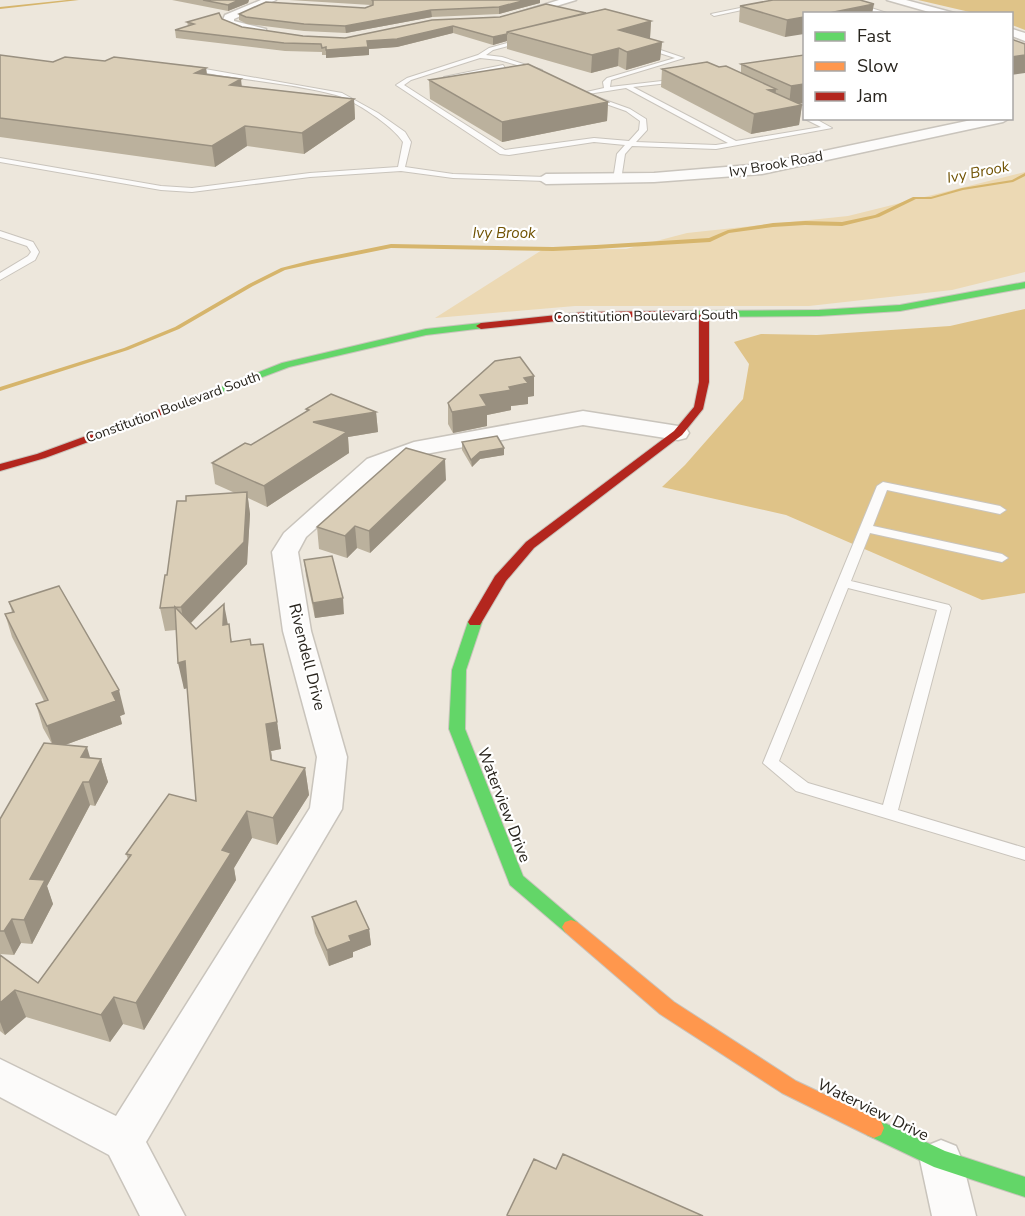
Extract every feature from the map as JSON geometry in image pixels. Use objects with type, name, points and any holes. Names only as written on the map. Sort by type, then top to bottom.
[{"type":"street","points":[[237,0],[286,4]]},
{"type":"street","points":[[509,17],[571,0]]},
{"type":"street","points":[[892,0],[944,12]]},
{"type":"street","points":[[267,2],[237,12],[229,17],[228,22],[243,29],[273,33]]},
{"type":"street","name":"Ivy Brook Road","points":[[546,179],[617,180],[697,176],[762,169],[994,120]]},
{"type":"street","name":"Constitution Boulevard South","points":[[0,468],[41,456],[286,365],[426,332],[585,315],[819,313],[900,308],[1025,285]]},
{"type":"street","name":"Waterview Drive","points":[[704,315],[704,382],[699,407],[678,432],[530,545],[500,579],[476,622],[459,670],[457,729],[516,880],[667,1008],[789,1087],[941,1160],[1025,1187]]},
{"type":"street","name":"Rivendell Drive","points":[[124,1141],[326,809],[332,757],[297,631],[285,552],[296,533],[375,464],[414,450],[583,418],[678,432]]},
{"type":"street","points":[[0,1077],[124,1141],[163,1216]]},
{"type":"street","points":[[941,1160],[954,1216]]},
{"type":"lane","points":[[714,14],[786,0]]},
{"type":"lane","points":[[840,0],[881,12]]},
{"type":"lane","points":[[535,38],[491,49],[480,56],[404,81],[399,85],[504,152],[515,153],[594,140],[698,148],[736,144],[828,128],[811,120]]},
{"type":"lane","points":[[607,88],[606,82],[609,79],[681,58],[638,45]]},
{"type":"lane","points":[[480,56],[501,58],[543,72],[552,79]]},
{"type":"lane","points":[[179,67],[340,94],[376,114],[402,134],[407,142],[401,169]]},
{"type":"lane","points":[[428,73],[447,77],[503,67]]},
{"type":"lane","points":[[532,74],[543,72]]},
{"type":"lane","points":[[447,77],[460,86]]},
{"type":"lane","points":[[583,94],[607,88],[629,88],[687,79]]},
{"type":"lane","points":[[629,88],[736,144]]},
{"type":"lane","points":[[574,91],[628,110],[644,120],[643,130],[621,154],[617,180]]},
{"type":"lane","points":[[0,160],[161,188],[192,190],[310,175],[401,169],[453,176],[546,179]]},
{"type":"lane","points":[[0,234],[30,244],[35,252],[32,258],[0,277]]},
{"type":"lane","points":[[1000,510],[883,486],[771,763],[802,787],[1025,854]]},
{"type":"lane","points":[[866,528],[1002,558]]},
{"type":"lane","points":[[844,583],[944,608],[889,813]]},
{"type":"shaded area","points":[[918,0],[1025,0],[1025,30],[1013,25],[1013,12],[970,12]]},
{"type":"shaded area","points":[[1025,172],[1025,272],[952,290],[809,306],[575,306],[435,318],[542,250],[626,249],[687,233],[848,216]]},
{"type":"shaded area","points":[[1025,309],[1025,593],[982,600],[786,515],[662,487],[685,465],[743,399],[749,364],[734,342],[761,334],[817,335],[950,326]]},
{"type":"building","points":[[203,0],[239,0],[228,5]]},
{"type":"building","points":[[372,0],[526,0],[499,7],[431,10],[345,26],[304,24],[246,17],[239,14],[266,2],[365,8],[373,5]]},
{"type":"building","points":[[773,0],[860,0],[874,4],[834,12],[803,12],[803,17],[787,20],[740,6]]},
{"type":"building","points":[[546,4],[586,13],[493,37],[453,26],[397,39],[367,41],[368,47],[326,50],[326,47],[322,48],[321,44],[284,43],[175,30],[194,24],[187,22],[219,13],[222,19],[242,27],[303,36],[345,38],[432,20],[500,17]]},
{"type":"building","points":[[605,9],[651,21],[619,30],[662,42],[627,52],[619,48],[592,55],[507,32]]},
{"type":"building","points":[[1013,40],[1025,44],[1025,55],[1013,57]]},
{"type":"building","points":[[0,55],[53,62],[65,57],[105,61],[114,57],[206,68],[195,73],[241,79],[230,85],[354,99],[302,133],[245,126],[212,146],[0,118]]},
{"type":"building","points":[[803,55],[803,84],[791,86],[741,64]]},
{"type":"building","points":[[707,62],[719,67],[726,66],[776,89],[768,90],[802,105],[754,114],[662,69]]},
{"type":"building","points":[[528,64],[608,102],[502,122],[429,80]]},
{"type":"building","points":[[520,357],[534,376],[524,378],[528,383],[509,387],[511,390],[480,395],[487,406],[452,412],[448,403],[495,361]]},
{"type":"building","points":[[331,394],[376,412],[313,422],[347,432],[264,486],[212,463],[245,443],[251,445]]},
{"type":"building","points":[[497,436],[504,448],[480,452],[471,460],[462,442]]},
{"type":"building","points":[[406,448],[445,459],[369,531],[355,526],[345,536],[317,527]]},
{"type":"building","points":[[247,492],[244,542],[181,607],[160,608],[177,501],[186,501],[186,496]]},
{"type":"building","points":[[332,556],[343,598],[313,603],[304,560]]},
{"type":"building","points":[[59,586],[119,690],[112,693],[116,701],[47,726],[36,704],[48,700],[5,614],[14,612],[9,602]]},
{"type":"building","points":[[224,604],[223,625],[229,624],[231,642],[250,639],[251,645],[263,644],[277,722],[266,724],[271,760],[305,768],[273,818],[247,811],[222,850],[231,853],[136,1003],[114,997],[101,1015],[15,990],[0,1003],[0,955],[38,983],[131,855],[126,854],[169,794],[196,801],[185,661],[178,663],[175,607],[196,629]]},
{"type":"building","points":[[44,743],[87,747],[81,757],[101,759],[89,782],[83,782],[30,879],[45,880],[24,920],[12,919],[4,931],[0,931],[0,819]]},
{"type":"building","points":[[356,901],[369,929],[349,936],[351,941],[327,950],[312,917]]},
{"type":"building","points":[[563,1154],[703,1216],[507,1215],[534,1159],[556,1169]]},
{"type":"waterway","points":[[0,8],[77,0]]},
{"type":"waterway","name":"Ivy Brook","points":[[0,389],[126,349],[177,328],[283,269],[312,262],[391,246],[553,249],[596,247],[710,240],[728,232],[773,225],[842,224],[877,216],[915,198],[931,198],[962,189],[1013,181],[1025,174]]},
{"type":"traffic: fast","points":[[677,314],[819,313],[900,308],[1025,285]]},
{"type":"traffic: fast","points":[[198,398],[286,365],[426,332],[481,326]]},
{"type":"traffic: fast","points":[[475,622],[459,670],[457,729],[516,880],[571,927]]},
{"type":"traffic: fast","points":[[874,1128],[941,1160],[1025,1187]]},
{"type":"traffic: slow","points":[[571,927],[667,1008],[789,1087],[874,1128]]},
{"type":"traffic: jam","points":[[481,326],[585,315],[677,314]]},
{"type":"traffic: jam","points":[[475,622],[500,579],[530,545],[678,433],[699,407],[704,382],[704,315]]},
{"type":"traffic: jam","points":[[0,468],[41,456],[198,398]]}]
